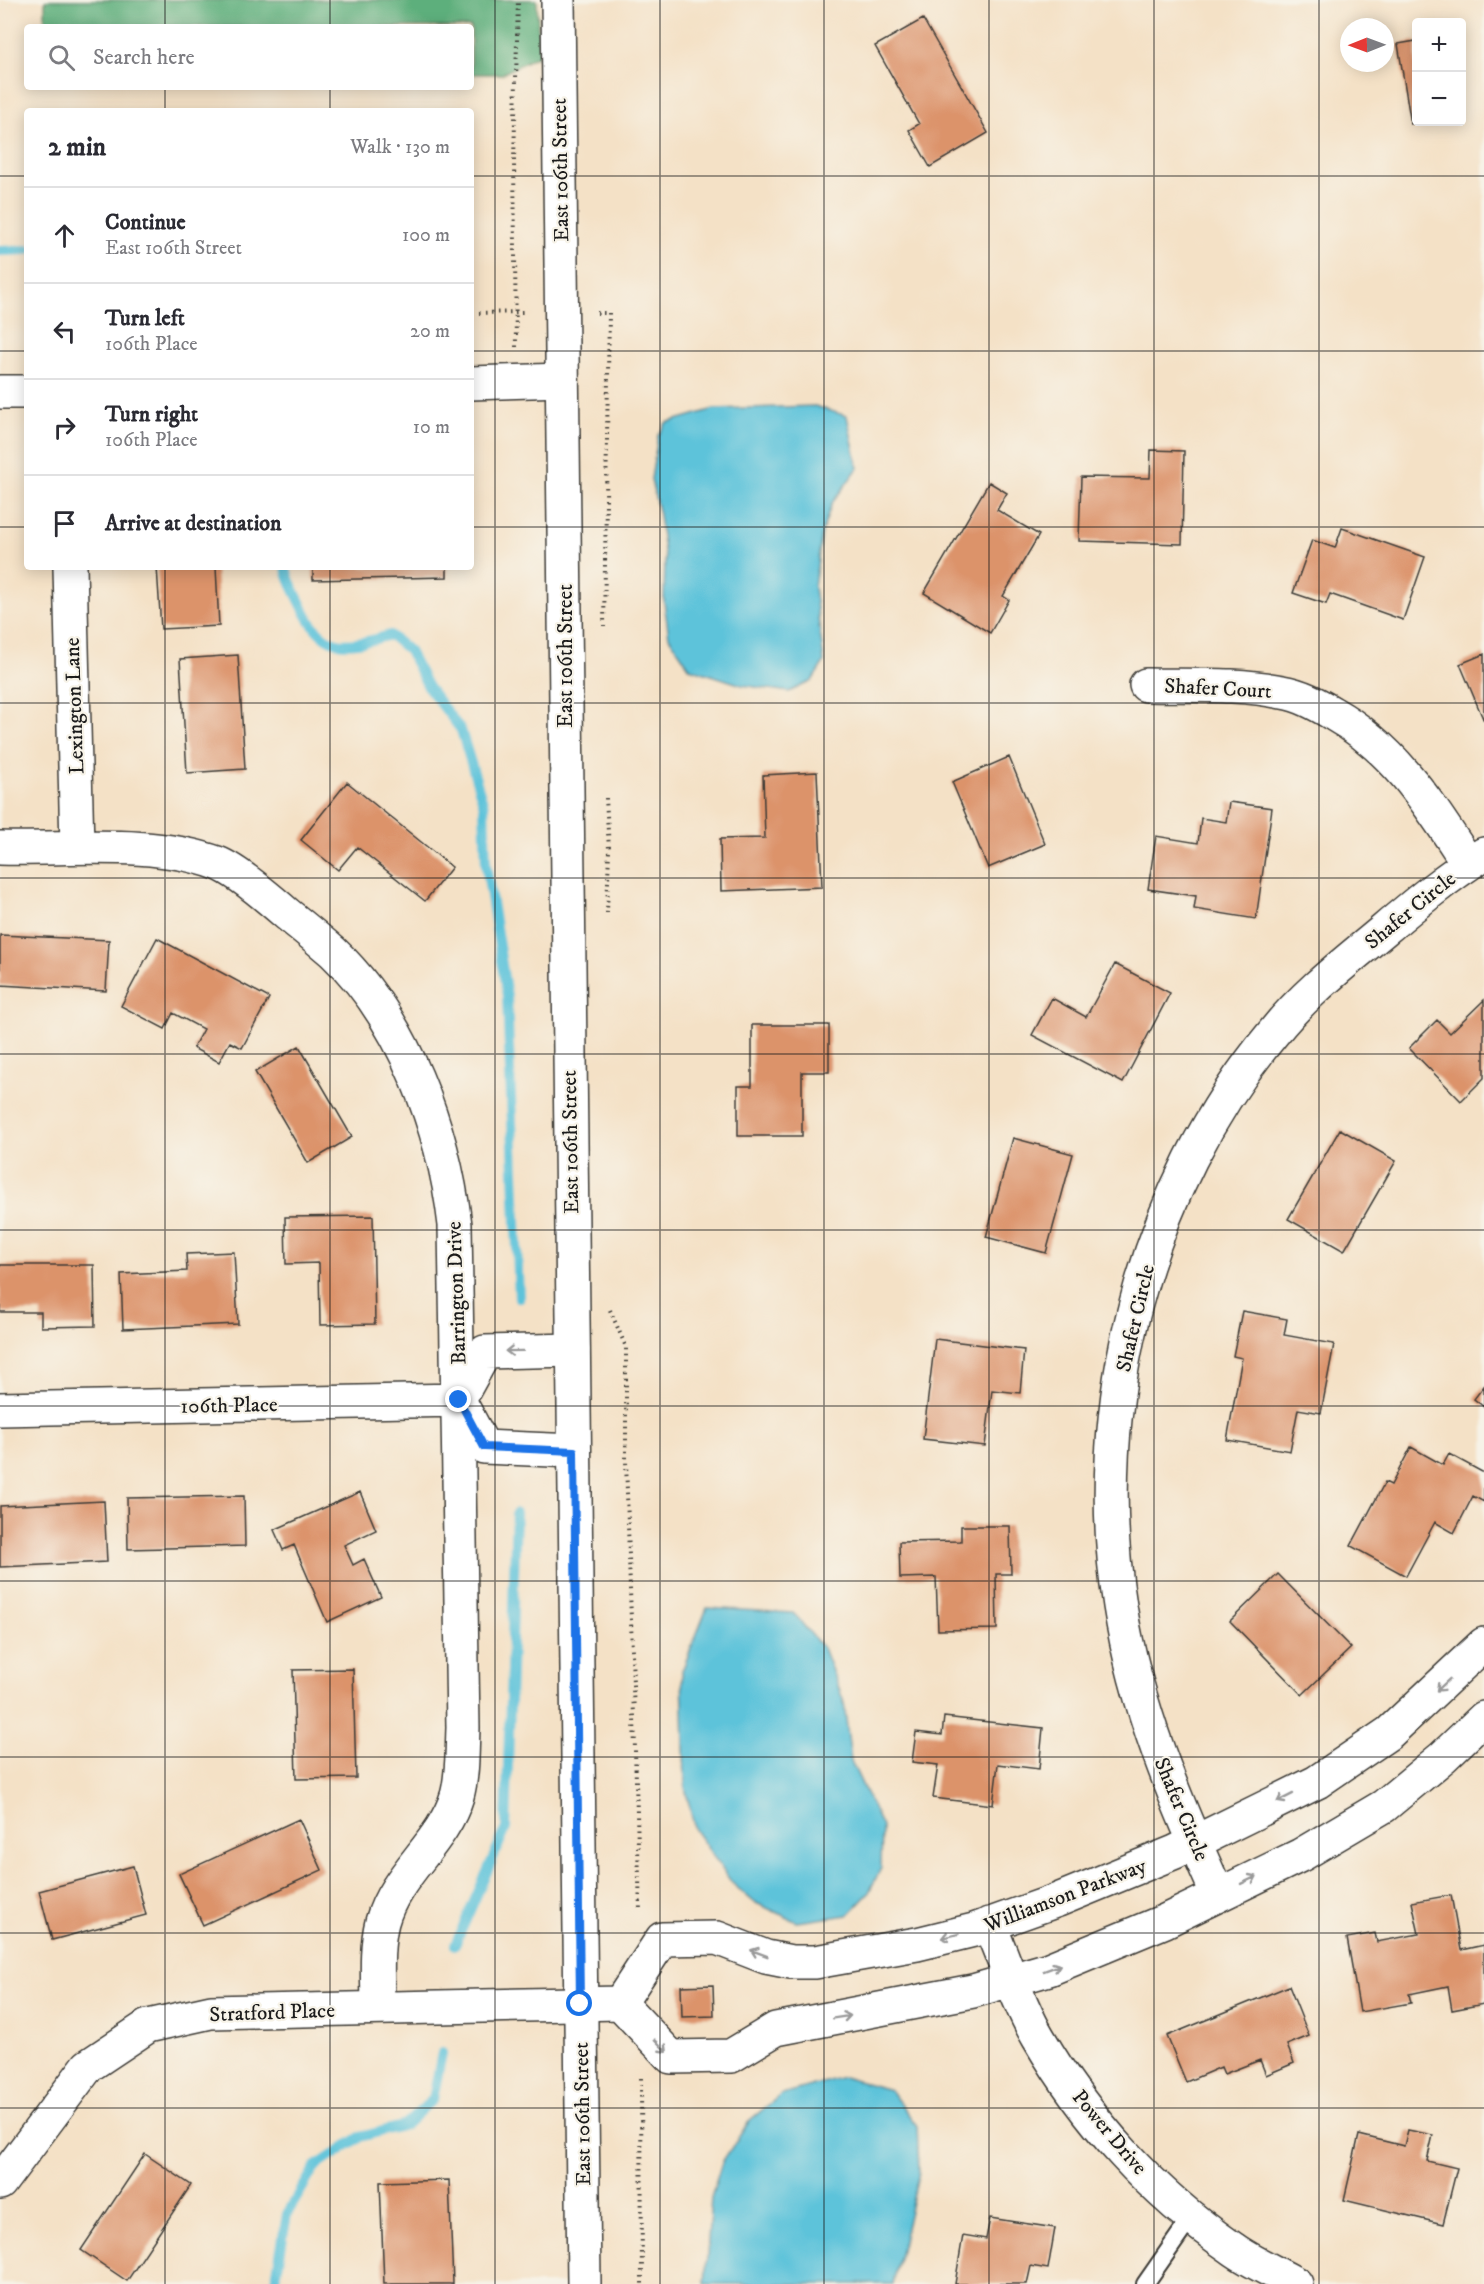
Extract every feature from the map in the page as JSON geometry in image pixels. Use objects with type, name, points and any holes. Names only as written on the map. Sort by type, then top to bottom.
[{"type":"street","name":"East 106th Street","points":[[558,0],[584,2284]]},
{"type":"street","points":[[474,383],[562,380]]},
{"type":"street","points":[[0,392],[24,392]]},
{"type":"street","name":"Lexington Lane","points":[[69,570],[77,846]]},
{"type":"street","name":"Shafer Court","points":[[1146,685],[1249,687],[1283,692],[1311,700],[1361,729],[1404,770],[1476,858]]},
{"type":"street","name":"Barrington Drive","points":[[0,848],[44,849],[77,846],[168,852],[218,864],[274,902],[334,953],[381,1011],[413,1070],[433,1120],[450,1180],[455,1226],[459,1400],[461,1770],[456,1797],[445,1821],[393,1898],[382,1921],[378,1957],[378,2008]]},
{"type":"street","name":"Shafer Circle","points":[[1218,1895],[1159,1759],[1126,1638],[1116,1577],[1111,1510],[1114,1431],[1122,1366],[1135,1306],[1151,1251],[1170,1203],[1216,1111],[1245,1068],[1276,1028],[1332,974],[1430,891],[1476,858]]},
{"type":"street","points":[[573,1350],[485,1352],[459,1400],[484,1447],[574,1451]]},
{"type":"street","name":"106th Place","points":[[0,1409],[459,1400]]},
{"type":"street","name":"Williamson Parkway","points":[[630,2014],[662,1939],[717,1938],[766,1956],[791,1962],[815,1962],[918,1944],[989,1924],[1100,1884],[1195,1843],[1317,1782],[1356,1757],[1389,1733],[1425,1702],[1484,1644]]},
{"type":"street","points":[[580,2004],[630,2014],[671,2056],[715,2058],[740,2052],[776,2029],[915,2004],[1012,1980],[1059,1965],[1165,1921],[1301,1854],[1384,1806],[1443,1757],[1484,1718]]},
{"type":"street","name":"Power Drive","points":[[989,1924],[1038,2036],[1089,2113],[1133,2165],[1191,2218],[1233,2249],[1285,2282]]},
{"type":"street","name":"Stratford Place","points":[[3,2173],[87,2066],[148,2026],[211,2012],[580,2004]]},
{"type":"lane","points":[[1145,2284],[1191,2218]]},
{"type":"path","points":[[517,381],[513,160],[518,0]]},
{"type":"path","points":[[479,313],[609,313],[603,635]]},
{"type":"path","points":[[605,793],[609,849],[606,917]]},
{"type":"path","points":[[608,1303],[626,1347],[626,1460],[640,1920]]},
{"type":"path","points":[[630,2014],[642,2284]]},
{"type":"green space","points":[[45,0],[537,0],[539,55],[502,74],[474,74],[474,24],[45,24]]},
{"type":"water","points":[[815,406],[847,416],[858,468],[832,503],[822,532],[814,587],[824,662],[812,681],[789,692],[742,685],[690,668],[669,637],[664,602],[665,559],[651,479],[658,436],[666,423],[714,409]]},
{"type":"water","points":[[707,1608],[793,1613],[823,1648],[844,1702],[851,1761],[882,1827],[881,1868],[868,1894],[848,1915],[797,1922],[754,1902],[732,1883],[695,1830],[685,1787],[682,1671]]},
{"type":"water","points":[[843,2077],[890,2090],[917,2126],[919,2172],[893,2284],[705,2284],[711,2198],[722,2162],[750,2120],[782,2094]]},
{"type":"building","points":[[923,19],[988,133],[930,167],[909,130],[919,124],[875,46]]},
{"type":"building","points":[[1412,42],[1411,124],[1398,44]]},
{"type":"building","points":[[1151,450],[1184,451],[1182,544],[1079,541],[1081,477],[1150,478]]},
{"type":"building","points":[[989,482],[1007,493],[997,510],[1039,535],[1003,596],[1009,600],[990,633],[924,593]]},
{"type":"building","points":[[1342,528],[1425,557],[1403,620],[1330,594],[1326,604],[1293,593],[1312,540],[1335,548]]},
{"type":"building","points":[[157,570],[216,570],[219,626],[161,629]]},
{"type":"building","points":[[313,570],[447,570],[447,577],[313,580]]},
{"type":"building","points":[[1484,654],[1484,721],[1460,664]]},
{"type":"building","points":[[238,655],[245,769],[187,773],[180,659]]},
{"type":"building","points":[[1009,757],[1045,844],[988,868],[952,782]]},
{"type":"building","points":[[817,772],[822,887],[721,891],[720,839],[765,838],[763,775]]},
{"type":"building","points":[[347,782],[452,867],[425,901],[357,847],[338,870],[301,840]]},
{"type":"building","points":[[1229,802],[1272,808],[1256,919],[1194,909],[1196,896],[1148,889],[1156,836],[1198,843],[1201,818],[1226,822]]},
{"type":"building","points":[[0,935],[109,940],[106,991],[0,985]]},
{"type":"building","points":[[157,938],[269,998],[242,1048],[230,1042],[219,1062],[193,1048],[203,1029],[173,1013],[165,1029],[121,1006]]},
{"type":"building","points":[[1115,964],[1170,993],[1123,1083],[1032,1035],[1052,998],[1086,1017]]},
{"type":"building","points":[[1484,1000],[1484,1078],[1461,1101],[1409,1048],[1437,1020],[1450,1033]]},
{"type":"building","points":[[752,1025],[829,1025],[829,1072],[802,1072],[802,1136],[738,1136],[738,1086],[752,1086]]},
{"type":"building","points":[[299,1046],[352,1137],[308,1163],[255,1072]]},
{"type":"building","points":[[1340,1129],[1396,1161],[1344,1251],[1288,1219]]},
{"type":"building","points":[[1013,1138],[1073,1154],[1046,1253],[986,1237]]},
{"type":"building","points":[[373,1216],[375,1324],[320,1325],[319,1263],[286,1264],[285,1217]]},
{"type":"building","points":[[234,1252],[238,1324],[123,1329],[121,1274],[187,1271],[186,1254]]},
{"type":"building","points":[[0,1265],[94,1265],[95,1326],[41,1327],[41,1312],[0,1312]]},
{"type":"building","points":[[1242,1311],[1287,1319],[1284,1335],[1334,1344],[1321,1413],[1298,1409],[1290,1451],[1227,1440],[1242,1358],[1233,1356]]},
{"type":"building","points":[[935,1339],[1024,1350],[1020,1393],[992,1390],[985,1446],[923,1439]]},
{"type":"building","points":[[1484,1386],[1484,1407],[1474,1399]]},
{"type":"building","points":[[1411,1447],[1443,1465],[1449,1454],[1484,1473],[1484,1502],[1473,1496],[1454,1533],[1435,1522],[1406,1576],[1351,1546],[1385,1482],[1391,1485]]},
{"type":"building","points":[[360,1492],[376,1530],[344,1545],[353,1565],[364,1559],[381,1597],[327,1622],[294,1545],[283,1550],[274,1530]]},
{"type":"building","points":[[244,1496],[245,1546],[128,1549],[127,1498]]},
{"type":"building","points":[[104,1501],[107,1562],[0,1567],[0,1506]]},
{"type":"building","points":[[961,1526],[1010,1526],[1011,1574],[996,1574],[997,1629],[938,1630],[936,1577],[900,1578],[899,1542],[961,1541]]},
{"type":"building","points":[[1278,1574],[1351,1648],[1302,1695],[1230,1621]]},
{"type":"building","points":[[353,1669],[356,1778],[296,1779],[293,1670]]},
{"type":"building","points":[[944,1717],[1043,1728],[1039,1769],[998,1764],[993,1805],[933,1798],[938,1765],[912,1762],[916,1732],[942,1735]]},
{"type":"building","points":[[299,1819],[322,1870],[203,1925],[179,1874]]},
{"type":"building","points":[[133,1866],[146,1915],[52,1940],[39,1891]]},
{"type":"building","points":[[1451,1895],[1461,1950],[1484,1945],[1484,2004],[1452,2010],[1448,1986],[1409,1994],[1411,2003],[1360,2012],[1347,1938],[1375,1933],[1377,1942],[1419,1934],[1412,1902]]},
{"type":"building","points":[[713,1985],[714,2016],[682,2017],[681,1986]]},
{"type":"building","points":[[1289,1986],[1309,2036],[1287,2045],[1294,2063],[1266,2075],[1260,2060],[1224,2074],[1221,2067],[1186,2082],[1167,2036]]},
{"type":"building","points":[[1408,2130],[1433,2135],[1427,2161],[1457,2168],[1443,2224],[1344,2200],[1359,2135],[1404,2146]]},
{"type":"building","points":[[145,2154],[191,2185],[127,2281],[81,2250]]},
{"type":"building","points":[[449,2180],[453,2284],[384,2284],[380,2182]]},
{"type":"building","points":[[990,2218],[1055,2228],[1048,2269],[1031,2266],[1027,2284],[955,2284],[963,2235],[986,2239]]},
{"type":"waterway","points":[[0,251],[24,250]]},
{"type":"waterway","points":[[287,570],[294,589],[317,630],[326,638],[346,644],[390,635],[409,651],[428,687],[461,730],[484,806],[486,865],[507,996],[519,1298]]},
{"type":"waterway","points":[[455,1945],[506,1828],[516,1513]]},
{"type":"waterway","points":[[275,2284],[287,2214],[315,2167],[360,2137],[405,2125],[433,2099],[442,2053]]},
{"type":"route","points":[[459,1400],[484,1447],[574,1451],[580,2004]]}]
